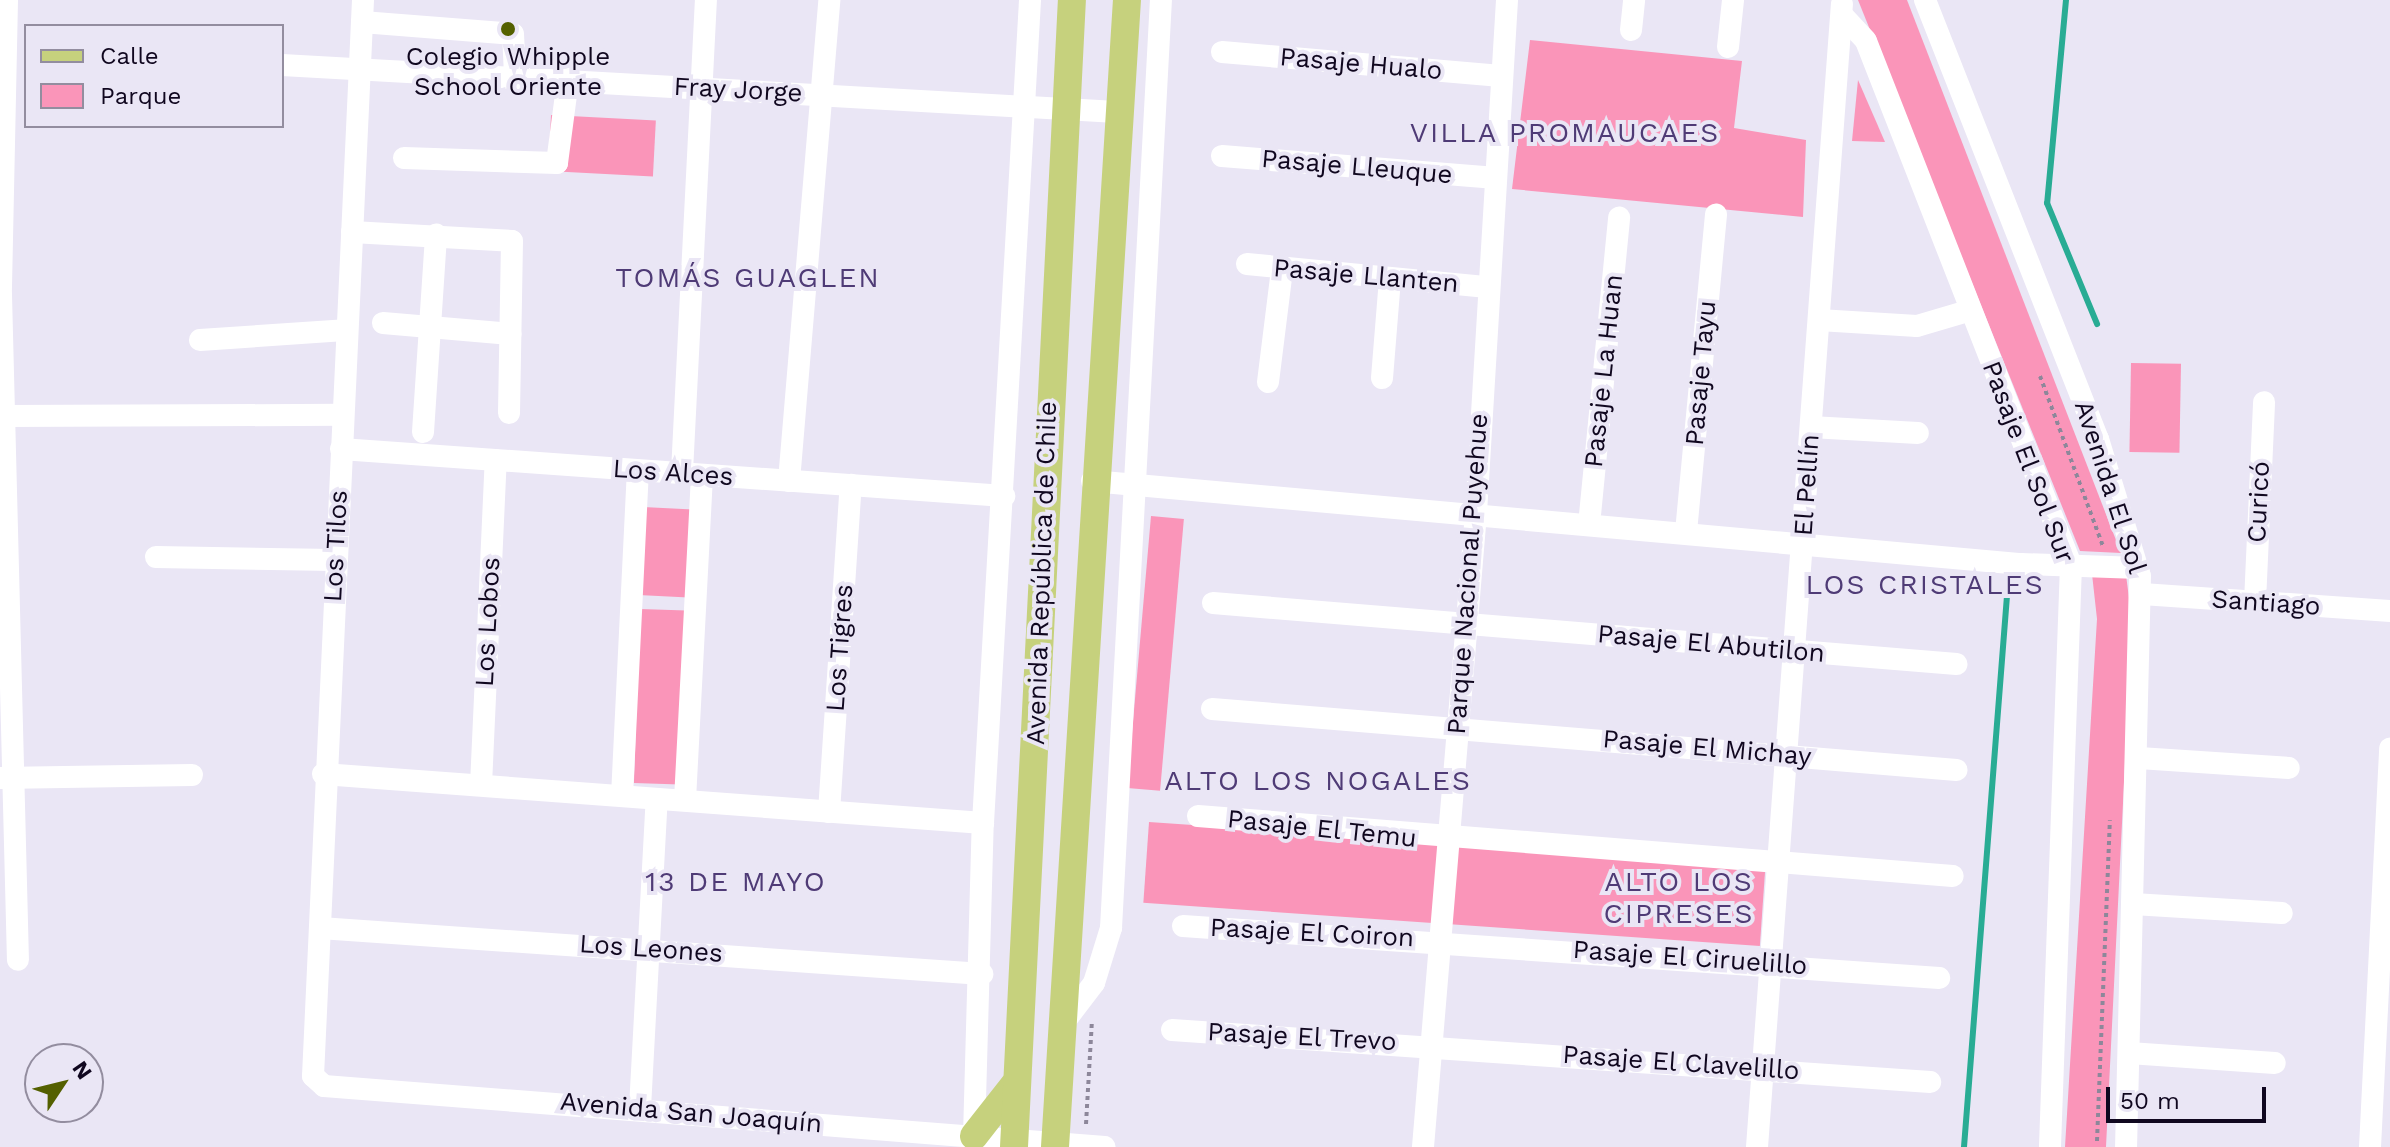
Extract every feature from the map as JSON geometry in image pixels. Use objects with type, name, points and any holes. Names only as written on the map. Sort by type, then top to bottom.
[{"type":"main road","name":"Avenida República de Chile","points":[[1014,1143],[1072,0]]},
{"type":"main road","name":"Avenida República de Chile","points":[[1055,1145],[1092,481],[1127,0]]},
{"type":"main road","points":[[974,1136],[999,1112],[1018,1072]]},
{"type":"street","points":[[7,0],[0,295],[5,416],[6,779],[18,960]]},
{"type":"street","points":[[685,800],[700,88],[706,0]]},
{"type":"street","points":[[789,481],[829,0]]},
{"type":"street","name":"Avenida República de Chile","points":[[974,1136],[982,974],[983,823],[1030,0]]},
{"type":"street","points":[[1061,1026],[1094,983],[1111,928],[1161,0]]},
{"type":"street","name":"Parque Nacional Puyehue","points":[[1423,1147],[1441,939],[1445,841],[1476,513],[1485,287],[1507,0]]},
{"type":"street","points":[[1631,30],[1634,0]]},
{"type":"street","points":[[1728,47],[1733,0]]},
{"type":"street","name":"Avenida El Sol","points":[[1925,0],[2098,439],[2139,568],[2142,594],[2139,758],[2126,1147]]},
{"type":"street","name":"Pasaje El Sol Sur","points":[[1842,7],[1866,41],[1968,311],[2071,565],[2050,1147]]},
{"type":"street","name":"El Pellín","points":[[1757,1147],[1842,7]]},
{"type":"street","points":[[363,11],[513,34],[515,75]]},
{"type":"street","name":"Los Tilos","points":[[324,1086],[310,1063],[320,928],[323,774],[363,11]]},
{"type":"street","name":"Pasaje Hualo","points":[[1222,52],[1501,76]]},
{"type":"street","name":"Fray Jorge","points":[[284,65],[515,75],[1117,112]]},
{"type":"street","points":[[404,158],[557,163],[568,79]]},
{"type":"street","name":"Pasaje Lleuque","points":[[1222,156],[1493,178]]},
{"type":"street","name":"Pasaje Tayu","points":[[1686,532],[1716,214]]},
{"type":"street","name":"Pasaje La Huan","points":[[1589,525],[1619,217]]},
{"type":"street","points":[[352,232],[436,234],[512,241],[509,413]]},
{"type":"street","points":[[423,432],[436,234]]},
{"type":"street","name":"Pasaje Llanten","points":[[1247,264],[1485,287]]},
{"type":"street","points":[[1268,382],[1282,269]]},
{"type":"street","points":[[1382,378],[1390,278]]},
{"type":"street","points":[[1819,320],[1917,326],[1968,311]]},
{"type":"street","points":[[383,323],[511,334]]},
{"type":"street","points":[[200,340],[345,330]]},
{"type":"street","name":"Curicó","points":[[2255,602],[2264,402]]},
{"type":"street","points":[[5,416],[342,415]]},
{"type":"street","points":[[1811,427],[1918,433]]},
{"type":"street","name":"Los Alces","points":[[341,449],[1004,496]]},
{"type":"street","name":"Los Lobos","points":[[481,785],[496,460]]},
{"type":"street","points":[[622,796],[638,470]]},
{"type":"street","points":[[1092,481],[2113,569],[2139,568]]},
{"type":"street","name":"Los Tigres","points":[[829,812],[851,485]]},
{"type":"street","points":[[156,557],[334,560]]},
{"type":"street","name":"Santiago","points":[[2142,594],[2390,611]]},
{"type":"street","name":"Pasaje El Abutilon","points":[[1213,603],[1957,664]]},
{"type":"street","name":"Pasaje El Michay","points":[[1212,709],[1458,726],[1957,770]]},
{"type":"street","points":[[2370,1147],[2386,913],[2390,749]]},
{"type":"street","points":[[2139,758],[2289,768]]},
{"type":"street","points":[[323,774],[983,823]]},
{"type":"street","points":[[6,779],[192,775]]},
{"type":"street","points":[[640,1108],[657,799]]},
{"type":"street","name":"Pasaje El Temu","points":[[1198,816],[1445,841],[1953,876]]},
{"type":"street","points":[[2133,904],[2282,913]]},
{"type":"street","name":"Pasaje El Coiron","points":[[1183,926],[1441,939]]},
{"type":"street","name":"Los Leones","points":[[320,928],[649,948],[982,974]]},
{"type":"street","name":"Pasaje El Ciruelillo","points":[[1441,939],[1939,978]]},
{"type":"street","name":"Pasaje El Trevo","points":[[1172,1030],[1432,1044]]},
{"type":"street","name":"Pasaje El Clavelillo","points":[[1432,1044],[1930,1082]]},
{"type":"street","points":[[2129,1053],[2275,1063]]},
{"type":"street","name":"Avenida San Joaquín","points":[[324,1086],[640,1108],[974,1136],[1014,1143],[1105,1147]]},
{"type":"path","points":[[2040,376],[2113,569]]},
{"type":"path","points":[[2097,1141],[2111,811]]},
{"type":"green space","points":[[1858,0],[1907,0],[2121,553],[2080,551]]},
{"type":"green space","points":[[1530,40],[1742,61],[1734,128],[1806,140],[1803,217],[1512,189]]},
{"type":"green space","points":[[1858,80],[1885,142],[1852,141]]},
{"type":"green space","points":[[551,115],[656,120],[653,176],[548,171]]},
{"type":"green space","points":[[2131,363],[2181,364],[2179,453],[2129,452]]},
{"type":"green space","points":[[643,507],[693,510],[688,597],[638,595]]},
{"type":"green space","points":[[1151,516],[1184,519],[1160,791],[1127,788]]},
{"type":"green space","points":[[2092,574],[2126,575],[2132,621],[2106,1147],[2065,1147],[2097,619]]},
{"type":"green space","points":[[640,609],[686,611],[680,784],[634,783]]},
{"type":"green space","points":[[1149,822],[1765,865],[1760,946],[1143,903]]},
{"type":"waterway","points":[[2066,0],[2047,203],[2097,324]]},
{"type":"waterway","points":[[1964,1147],[2009,570]]},
{"type":"place","name":"Colegio Whipple School Oriente","points":[[508,29]]},
{"type":"district","name":"VILLA PROMAUCAES","points":[[1565,133]]},
{"type":"district","name":"TOMÁS GUAGLEN","points":[[748,278]]},
{"type":"district","name":"LOS CRISTALES","points":[[1925,585]]},
{"type":"district","name":"ALTO LOS NOGALES","points":[[1318,781]]},
{"type":"district","name":"13 DE MAYO","points":[[736,882]]},
{"type":"district","name":"ALTO LOS CIPRESES","points":[[1679,898]]}]
